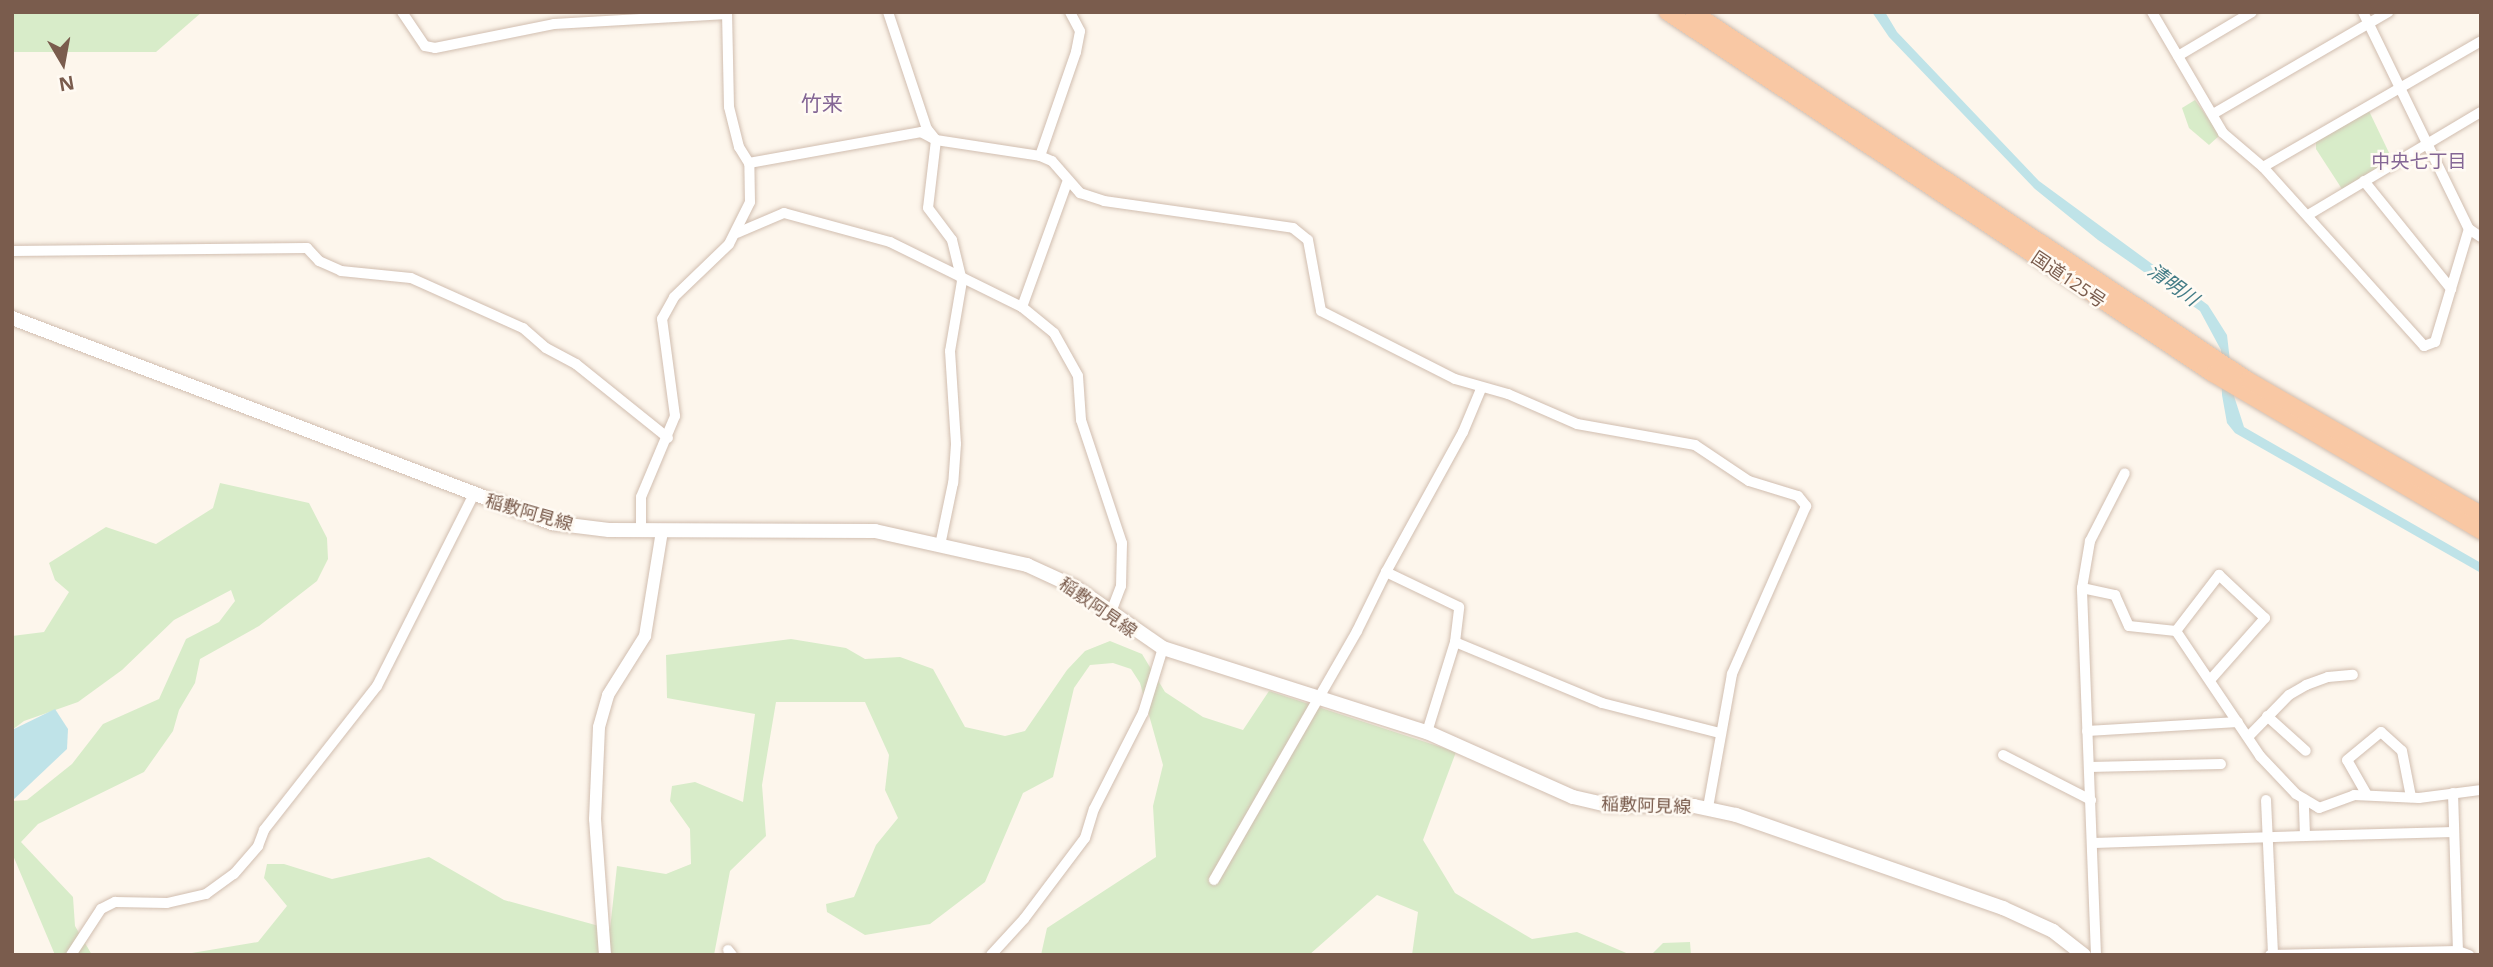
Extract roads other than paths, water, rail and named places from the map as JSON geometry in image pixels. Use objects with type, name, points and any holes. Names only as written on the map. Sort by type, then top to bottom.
[{"type":"highway","name":"国道125号","points":[[1667,12],[2247,388],[2481,530]]},
{"type":"highway","name":"国道125号","points":[[1693,12],[2213,366]]},
{"type":"highway","name":"国道125号","points":[[2247,388],[2481,514]]},
{"type":"main road","name":"稲敷阿見線","points":[[12,318],[474,496],[552,523],[641,530],[840,529],[940,545],[1027,565],[1075,587],[1110,614],[1163,648],[1427,732],[1590,802],[1708,808],[2003,908],[2053,931],[2084,955]]},
{"type":"street","points":[[402,12],[425,46],[435,48],[554,24],[727,13],[729,107],[739,147],[749,163],[750,202],[737,233]]},
{"type":"street","points":[[888,12],[927,129],[936,140],[928,208],[952,240],[962,281],[950,351],[956,444],[953,483],[940,545]]},
{"type":"street","points":[[1040,156],[1076,52],[1080,31],[1070,12]]},
{"type":"street","points":[[2152,12],[2223,133],[2263,167],[2424,346],[2435,342],[2469,229]]},
{"type":"street","points":[[2178,57],[2252,12]]},
{"type":"street","points":[[2363,12],[2469,229],[2481,237]]},
{"type":"street","points":[[2213,114],[2388,12]]},
{"type":"street","points":[[2263,167],[2481,41]]},
{"type":"street","points":[[2308,215],[2427,144],[2480,116]]},
{"type":"street","points":[[749,163],[921,132],[936,140],[1040,156],[1052,161],[1068,183],[1104,201],[1293,228],[1308,240],[1321,311],[1481,389],[1508,394],[1577,424],[1695,444],[1749,481],[1790,491],[1804,500],[1803,514],[1738,654],[1720,733],[1708,808]]},
{"type":"street","points":[[2364,181],[2451,289]]},
{"type":"street","points":[[1022,307],[1068,183]]},
{"type":"street","points":[[641,530],[641,496],[668,438],[676,406],[662,320],[674,297],[737,233],[774,214],[801,215],[890,242],[962,281],[1022,307],[1054,333],[1078,376],[1082,420],[1122,543],[1121,586],[1110,614]]},
{"type":"street","points":[[12,251],[307,248],[318,261],[341,271],[411,278],[523,328],[546,348],[576,364],[668,438]]},
{"type":"street","points":[[1214,880],[1463,432],[1481,389]]},
{"type":"street","points":[[2096,955],[2094,844],[2082,588],[2090,541],[2125,474]]},
{"type":"street","points":[[71,955],[101,909],[115,902],[167,903],[205,894],[234,874],[258,846],[264,830],[377,686],[474,496]]},
{"type":"street","points":[[605,955],[595,819],[599,727],[608,695],[645,636],[662,530]]},
{"type":"street","points":[[1386,572],[1458,607],[1455,642],[1427,732]]},
{"type":"street","points":[[2176,631],[2219,575],[2265,618],[2211,679]]},
{"type":"street","points":[[2082,588],[2115,595],[2129,626],[2176,631]]},
{"type":"street","points":[[2176,631],[2192,660],[2211,679],[2260,756],[2304,799],[2319,808],[2337,800],[2367,795],[2411,797],[2481,790]]},
{"type":"street","points":[[1455,642],[1602,703],[1720,733]]},
{"type":"street","points":[[991,955],[1024,919],[1085,838],[1094,809],[1143,713],[1163,648]]},
{"type":"street","points":[[2248,737],[2267,716],[2306,685],[2328,677],[2353,676]]},
{"type":"street","points":[[2267,716],[2306,751]]},
{"type":"street","points":[[2087,731],[2238,722]]},
{"type":"street","points":[[2367,795],[2347,760],[2381,732],[2402,751],[2411,797]]},
{"type":"street","points":[[2003,755],[2091,800]]},
{"type":"street","points":[[2089,766],[2221,764]]},
{"type":"street","points":[[2453,793],[2458,951]]},
{"type":"street","points":[[2304,799],[2305,836]]},
{"type":"street","points":[[2266,800],[2272,955],[2458,951],[2469,955]]},
{"type":"street","points":[[2094,844],[2454,832]]},
{"type":"water","name":"清明川","points":[[1872,12],[1885,12],[1897,32],[2039,181],[2208,305],[2227,335],[2234,396],[2244,427],[2481,563],[2481,573],[2235,433],[2227,423],[2222,395],[2221,350],[2200,311],[2098,240],[2035,189],[1889,37]]},
{"type":"water","points":[[55,709],[68,729],[67,749],[12,801],[12,730]]},
{"type":"district","name":"竹来","points":[[822,103]]},
{"type":"district","name":"中央七丁目","points":[[2419,162]]}]
